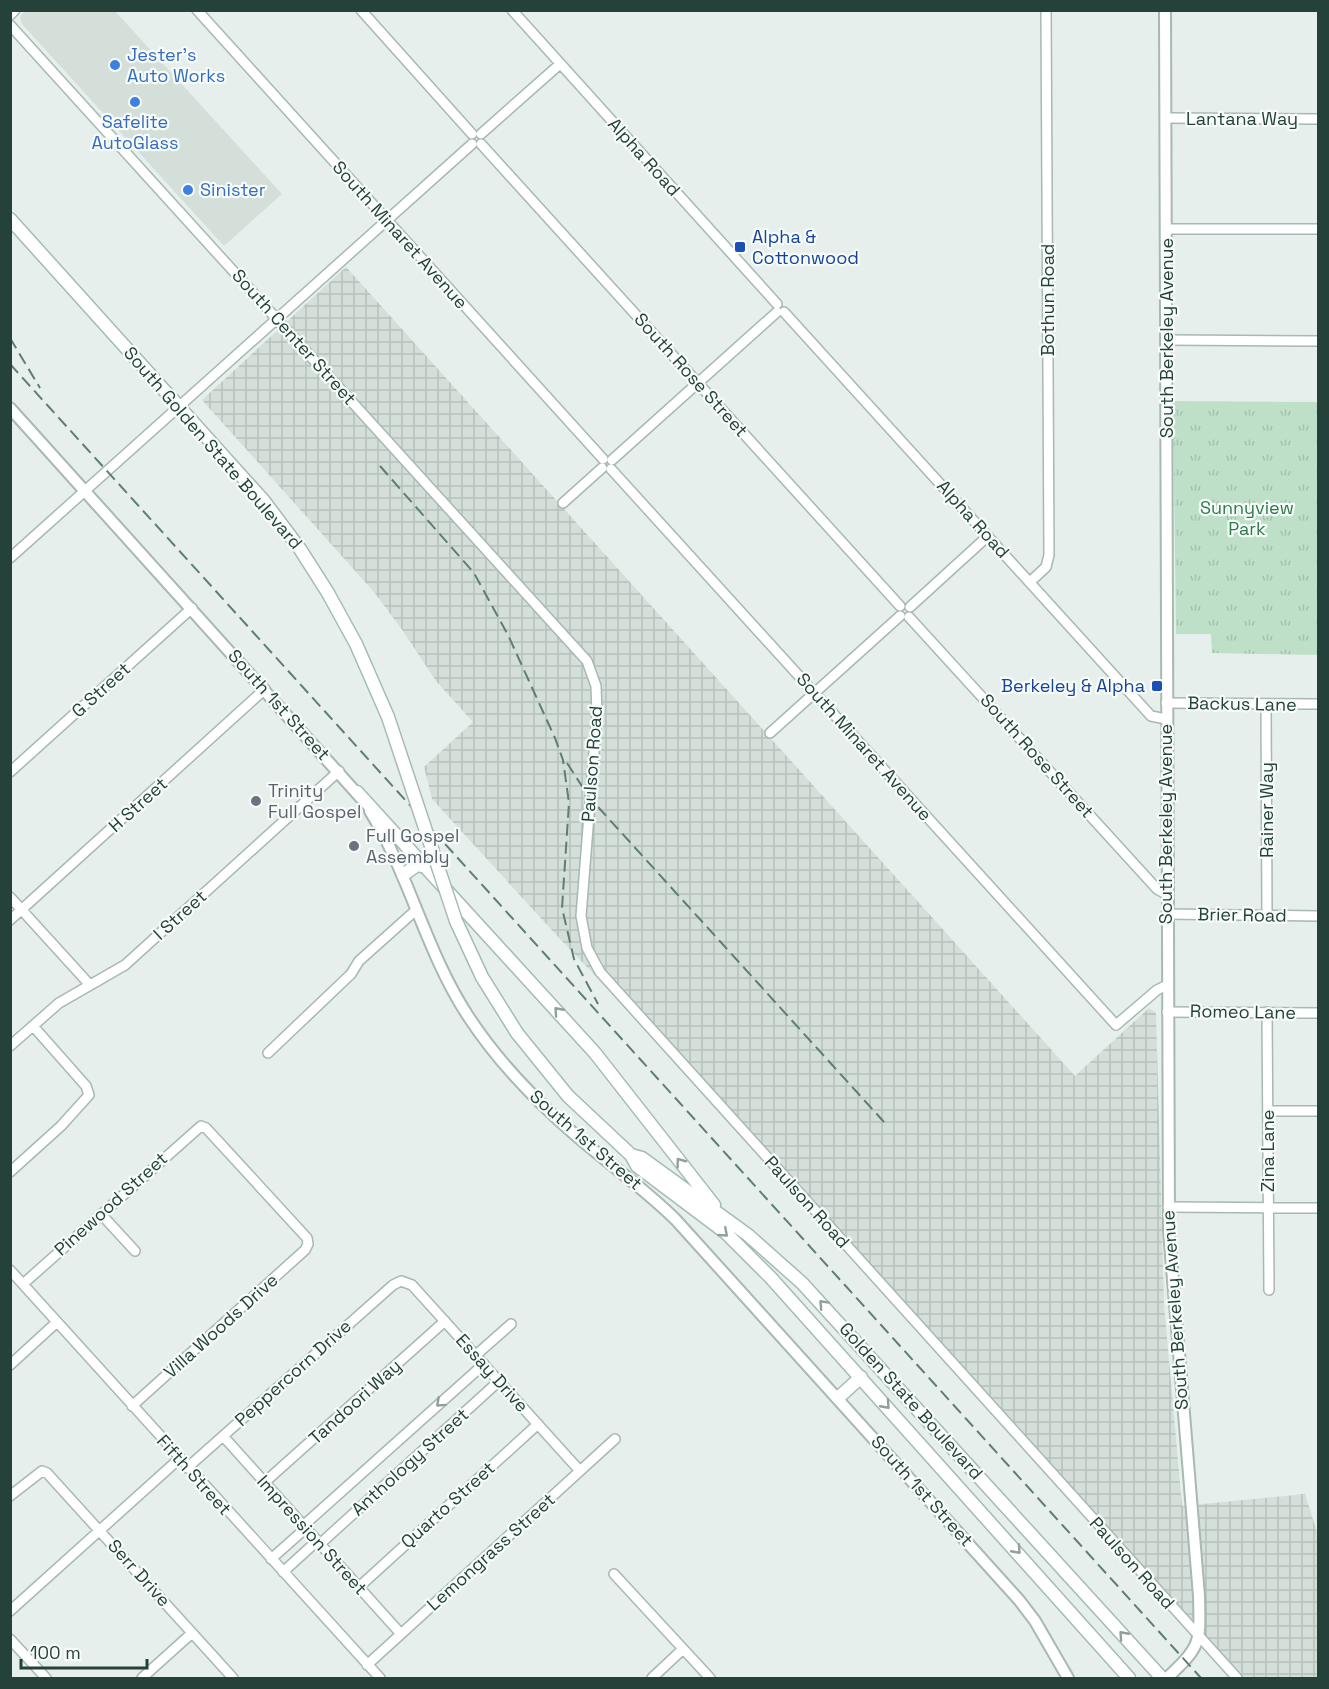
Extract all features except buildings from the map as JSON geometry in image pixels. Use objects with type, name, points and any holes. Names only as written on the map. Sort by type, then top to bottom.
[{"type":"main road","name":"South Golden State Boulevard","points":[[10,219],[275,515],[328,593],[356,644],[388,717],[456,921],[482,977],[517,1033]]},
{"type":"main road","points":[[357,792],[428,867],[595,1053],[702,1190],[732,1223]]},
{"type":"main road","points":[[402,875],[417,865],[428,867]]},
{"type":"main road","name":"Golden State Boulevard","points":[[517,1033],[568,1096],[631,1155],[637,1166],[686,1201],[740,1248],[861,1377],[1129,1678]]},
{"type":"main road","name":"Golden State Boulevard","points":[[631,1155],[642,1158],[732,1223],[776,1258],[823,1304],[1162,1678]]},
{"type":"main road","points":[[838,1398],[861,1377]]},
{"type":"main road","points":[[1102,1647],[1103,1658],[1120,1678]]},
{"type":"street","points":[[10,15],[15,10]]},
{"type":"street","name":"South Minaret Avenue","points":[[196,10],[1116,1025],[1157,990],[1167,986]]},
{"type":"street","name":"South Rose Street","points":[[361,10],[1159,891],[1166,894]]},
{"type":"street","name":"Alpha Road","points":[[512,10],[779,309],[1152,716],[1166,719]]},
{"type":"street","name":"Bothun Road","points":[[1030,582],[1046,567],[1049,555],[1046,10]]},
{"type":"street","name":"South Berkeley Avenue","points":[[1165,10],[1168,1207],[1170,1267],[1200,1637]]},
{"type":"street","name":"South Center Street","points":[[10,24],[577,648]]},
{"type":"street","points":[[10,558],[560,64]]},
{"type":"street","name":"Lantana Way","points":[[1166,118],[1318,119]]},
{"type":"street","points":[[1167,229],[1318,229]]},
{"type":"street","points":[[562,503],[779,309]]},
{"type":"street","points":[[1167,340],[1318,341]]},
{"type":"street","name":"South 1st Street","points":[[10,408],[357,792],[385,836],[452,990],[474,1025],[501,1059],[570,1130],[669,1213],[1019,1600],[1035,1621],[1068,1678]]},
{"type":"street","points":[[770,733],[988,536]]},
{"type":"street","name":"G Street","points":[[10,772],[192,608]]},
{"type":"street","name":"Paulson Road","points":[[577,648],[591,669],[597,695],[580,908],[585,942],[596,966],[1237,1678]]},
{"type":"street","name":"H Street","points":[[10,920],[266,689]]},
{"type":"street","name":"Backus Lane","points":[[1166,703],[1318,704]]},
{"type":"street","name":"Rainer Way","points":[[1266,704],[1267,916]]},
{"type":"street","name":"I Street","points":[[10,1046],[59,1003],[125,965],[339,771]]},
{"type":"street","points":[[10,897],[90,985]]},
{"type":"street","points":[[268,1053],[351,974],[359,961],[416,910]]},
{"type":"street","name":"Brier Road","points":[[1166,914],[1318,916]]},
{"type":"street","name":"Romeo Lane","points":[[1167,1012],[1318,1013]]},
{"type":"street","name":"Zina Lane","points":[[1267,1012],[1269,1290]]},
{"type":"street","points":[[10,1172],[61,1126],[87,1099],[89,1092],[33,1026]]},
{"type":"street","points":[[1268,1111],[1318,1111]]},
{"type":"street","name":"Pinewood Street","points":[[23,1284],[201,1126],[206,1128],[307,1238],[308,1244]]},
{"type":"street","points":[[1168,1207],[1318,1208]]},
{"type":"street","points":[[101,1214],[135,1251]]},
{"type":"street","name":"Villa Woods Drive","points":[[132,1406],[308,1244]]},
{"type":"street","name":"Fifth Street","points":[[10,1270],[187,1468],[380,1678]]},
{"type":"street","name":"Essay Drive","points":[[401,1281],[412,1285],[580,1471]]},
{"type":"street","name":"Peppercorn Drive","points":[[187,1468],[393,1285],[401,1281]]},
{"type":"street","name":"Tandoori Way","points":[[265,1482],[445,1321]]},
{"type":"street","points":[[10,1365],[57,1322]]},
{"type":"street","points":[[476,1355],[511,1323]]},
{"type":"street","name":"Anthology Street","points":[[271,1559],[484,1364]]},
{"type":"street","name":"Anthology Street","points":[[283,1572],[499,1381]]},
{"type":"street","name":"Quarto Street","points":[[358,1587],[538,1424]]},
{"type":"street","name":"Impression Street","points":[[223,1436],[401,1634]]},
{"type":"street","name":"Lemongrass Street","points":[[367,1665],[615,1439]]},
{"type":"street","points":[[10,1611],[179,1459]]},
{"type":"street","name":"Serr Drive","points":[[10,1496],[42,1471],[47,1473],[233,1678]]},
{"type":"street","points":[[293,1540],[304,1553]]},
{"type":"street","points":[[615,1574],[710,1678]]},
{"type":"street","points":[[142,1678],[192,1633]]},
{"type":"street","points":[[1167,1678],[1194,1652],[1200,1637]]},
{"type":"street","points":[[10,1639],[46,1678]]},
{"type":"street","points":[[652,1678],[683,1649]]},
{"type":"shaded area","points":[[25,11],[115,11],[282,194],[224,246],[22,24],[20,17]]},
{"type":"shaded area","points":[[346,267],[1075,1076],[1149,1008],[1156,1013],[1164,1304],[1182,1506],[1305,1494],[1318,1535],[1318,1678],[1242,1678],[783,1171],[560,939],[432,799],[424,767],[473,722],[436,681],[374,592],[202,400]]},
{"type":"green space","name":"Sunnyview Park","points":[[1173,401],[1318,402],[1318,655],[1212,653],[1211,634],[1176,634]]},
{"type":"railway","points":[[10,338],[40,388]]},
{"type":"railway","points":[[10,364],[1201,1678]]},
{"type":"railway","points":[[380,466],[474,573],[508,635],[555,738],[563,760],[569,803],[562,908],[574,959],[598,1004]]},
{"type":"railway","points":[[567,763],[589,797],[884,1122]]},
{"type":"place","name":"Jester's Auto Works","points":[[115,65]]},
{"type":"place","name":"Safelite AutoGlass","points":[[135,102]]},
{"type":"place","name":"Sinister","points":[[188,190]]},
{"type":"place","name":"Alpha & Cottonwood","points":[[740,247]]},
{"type":"place","name":"Berkeley & Alpha","points":[[1157,686]]},
{"type":"place","name":"Trinity Full Gospel","points":[[256,801]]},
{"type":"place","name":"Full Gospel Assembly","points":[[354,846]]}]
